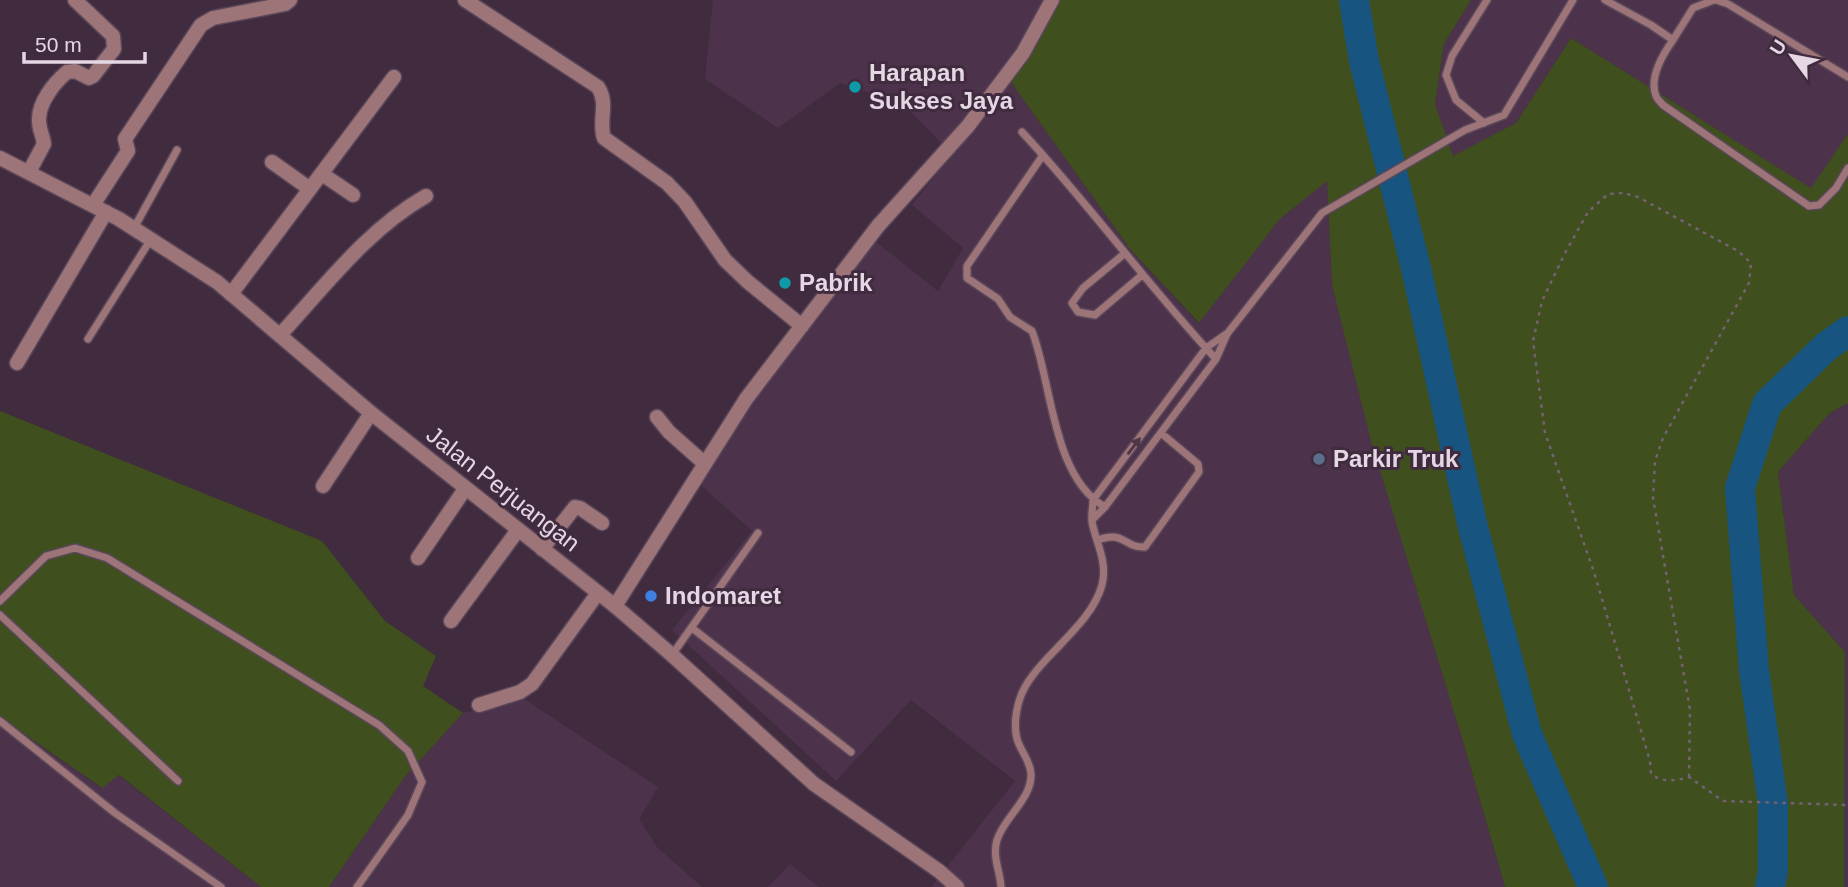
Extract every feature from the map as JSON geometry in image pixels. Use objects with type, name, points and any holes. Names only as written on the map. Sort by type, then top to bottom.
[{"type":"street","points":[[29,172],[44,144],[38,118],[40,108],[51,90],[67,72],[75,71],[89,78],[93,76],[114,49],[113,36],[75,0]]},
{"type":"street","points":[[17,363],[128,151],[125,139],[201,25],[213,18],[273,7],[290,0]]},
{"type":"street","points":[[465,0],[598,87],[604,99],[604,138],[667,183],[685,202],[725,260],[802,326]]},
{"type":"street","points":[[615,606],[746,399],[892,210],[968,126],[1023,53],[1052,0]]},
{"type":"street","points":[[232,294],[394,77]]},
{"type":"street","name":"Jalan Perjuangan","points":[[0,158],[134,228],[232,294],[371,413],[615,606],[814,785],[939,871],[957,887]]},
{"type":"street","points":[[272,162],[310,189]]},
{"type":"street","points":[[322,174],[353,195]]},
{"type":"street","points":[[280,335],[376,233],[401,210],[426,196]]},
{"type":"street","points":[[323,486],[371,413]]},
{"type":"street","points":[[657,416],[669,432],[704,463]]},
{"type":"street","points":[[418,558],[465,489]]},
{"type":"street","points":[[542,549],[575,507],[602,523]]},
{"type":"street","points":[[451,621],[518,530]]},
{"type":"street","points":[[479,705],[520,692],[532,684],[598,593]]},
{"type":"lane","points":[[1484,122],[1456,100],[1446,75],[1452,57],[1487,0]]},
{"type":"lane","points":[[1092,520],[1105,508],[1216,359],[1227,334],[1322,213],[1465,130],[1504,115],[1573,0]]},
{"type":"lane","points":[[1605,0],[1673,40]]},
{"type":"lane","points":[[1848,77],[1728,4],[1715,0],[1693,8],[1662,56],[1655,78],[1656,96],[1664,105],[1809,206],[1819,205],[1836,188],[1848,168]]},
{"type":"lane","points":[[1022,132],[1216,359]]},
{"type":"lane","points":[[134,228],[177,150]]},
{"type":"lane","points":[[1043,155],[965,272],[967,278],[998,299],[1010,317],[1031,331],[1051,414],[1079,484],[1093,500],[1105,508]]},
{"type":"lane","points":[[88,339],[151,239]]},
{"type":"lane","points":[[1124,254],[1083,288],[1072,303],[1078,312],[1095,315],[1142,275]]},
{"type":"lane","points":[[1001,887],[1001,876],[995,863],[998,838],[1027,792],[1031,776],[1028,759],[1017,739],[1016,713],[1025,687],[1072,632],[1099,594],[1103,582],[1104,562],[1092,520],[1093,500],[1206,348],[1227,334]]},
{"type":"lane","points":[[1098,540],[1116,536],[1138,548],[1145,547],[1199,472],[1198,464],[1161,433]]},
{"type":"lane","points":[[672,655],[758,533]]},
{"type":"lane","points":[[0,601],[46,556],[75,548],[107,558],[379,725],[408,751],[422,782],[408,815],[357,887]]},
{"type":"lane","points":[[0,615],[178,781]]},
{"type":"lane","points":[[692,628],[851,752]]},
{"type":"lane","points":[[0,721],[115,813],[221,887]]},
{"type":"path","points":[[1624,193],[1638,197],[1738,251],[1751,263],[1749,283],[1663,438],[1655,461],[1653,498],[1689,710],[1689,777],[1674,781],[1659,780],[1651,774],[1650,761],[1594,572],[1545,433],[1533,341],[1542,301],[1588,212],[1608,194],[1624,193]]},
{"type":"path","points":[[1689,777],[1723,801],[1848,805]]},
{"type":"shaded area","points":[[713,0],[1045,0],[1008,78],[1130,249],[1198,323],[1280,219],[1327,180],[1332,285],[1505,887],[931,887],[1015,781],[911,700],[836,781],[672,630],[752,531],[695,480],[783,363],[871,238],[938,291],[963,248],[912,205],[952,154],[904,105],[840,83],[778,128],[705,79]]},
{"type":"shaded area","points":[[1471,0],[1848,0],[1848,134],[1812,189],[1571,38],[1516,123],[1453,157],[1435,105],[1444,44]]},
{"type":"shaded area","points":[[1848,403],[1848,887],[1844,887],[1845,652],[1794,595],[1778,472],[1830,413]]},
{"type":"shaded area","points":[[524,699],[658,787],[639,819],[657,847],[702,887],[329,887],[404,778],[463,713]]},
{"type":"shaded area","points":[[0,717],[101,788],[118,775],[261,887],[0,887]]},
{"type":"shaded area","points":[[790,864],[819,887],[768,887]]},
{"type":"green space","points":[[1045,0],[1471,0],[1444,44],[1435,104],[1453,156],[1516,123],[1571,38],[1811,188],[1848,134],[1848,403],[1830,413],[1778,472],[1794,595],[1845,652],[1844,887],[1505,887],[1371,441],[1332,285],[1327,181],[1280,219],[1199,323],[1130,249],[1008,78]],"holes":[[[1415,265],[1430,323],[1463,477]]]},
{"type":"green space","points":[[0,411],[322,541],[385,621],[436,656],[423,686],[463,713],[404,778],[329,887],[261,887],[119,775],[102,788],[0,717]]},
{"type":"waterway","points":[[1354,0],[1364,61],[1416,268],[1473,527],[1527,734],[1593,887]]},
{"type":"waterway","points":[[1770,887],[1773,871],[1773,804],[1754,670],[1740,488],[1767,404],[1827,346],[1848,331]]},
{"type":"place","name":"Harapan Sukses Jaya","points":[[855,87]]},
{"type":"place","name":"Pabrik","points":[[785,283]]},
{"type":"place","name":"Parkir Truk","points":[[1319,459]]},
{"type":"place","name":"Indomaret","points":[[651,596]]}]
